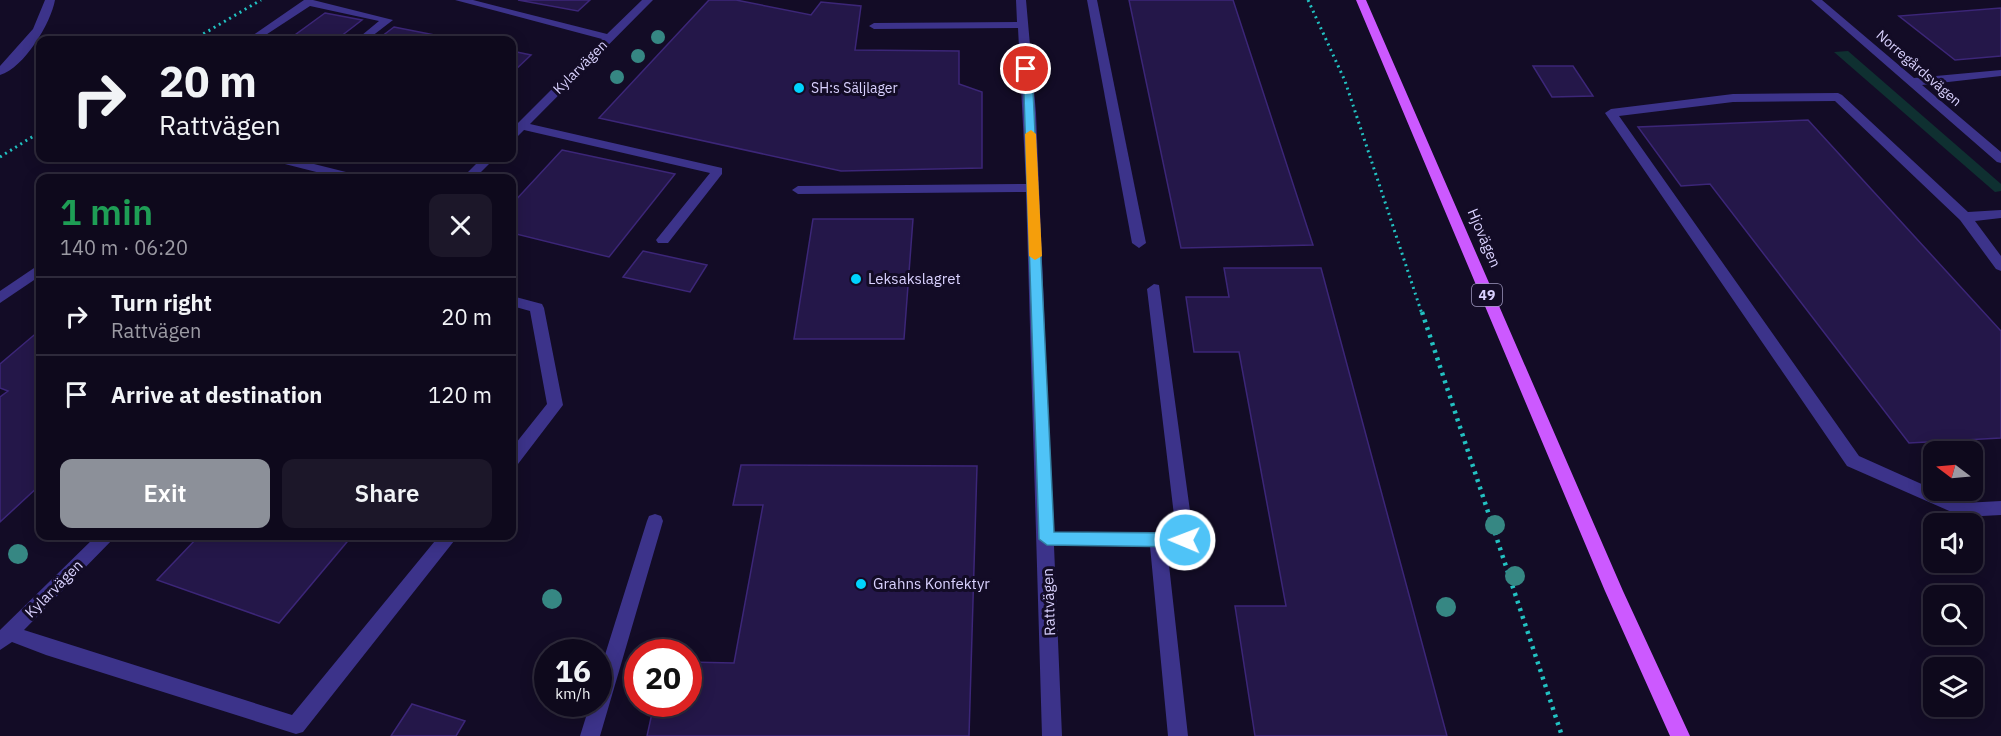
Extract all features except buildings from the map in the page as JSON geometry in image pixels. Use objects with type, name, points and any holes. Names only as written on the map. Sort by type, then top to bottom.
[{"type":"main road","name":"Hjovägen","points":[[1361,0],[1614,591],[1680,736]]},
{"type":"main road","name":"Hjovägen","points":[[1614,591],[1671,736]]},
{"type":"street","points":[[0,72],[20,55],[49,10],[50,0]]},
{"type":"street","points":[[460,0],[610,38]]},
{"type":"street","name":"Kylarvägen","points":[[516,130],[648,0]]},
{"type":"street","name":"Rattvägen","points":[[1021,0],[1033,188],[1047,539],[1052,736]]},
{"type":"street","points":[[1092,0],[1139,243]]},
{"type":"street","name":"Norregårdsvägen","points":[[1816,0],[2001,159]]},
{"type":"street","points":[[257,36],[308,2],[388,20],[366,36]]},
{"type":"street","points":[[874,26],[1023,25]]},
{"type":"street","points":[[1914,82],[2001,73]]},
{"type":"street","points":[[2001,266],[1965,217],[1838,97],[1733,98],[1611,113],[1853,461],[1963,510],[2001,508]]},
{"type":"street","points":[[516,130],[718,171],[663,240]]},
{"type":"street","points":[[292,162],[339,174]]},
{"type":"street","points":[[472,174],[485,162]]},
{"type":"street","points":[[798,190],[1033,188]]},
{"type":"street","points":[[1965,217],[2001,214]]},
{"type":"street","points":[[0,298],[36,272]]},
{"type":"street","points":[[1047,539],[1185,540],[1155,289]]},
{"type":"street","points":[[516,303],[537,308],[555,405],[516,454]]},
{"type":"street","points":[[590,736],[655,521]]},
{"type":"street","points":[[1158,539],[1178,736]]},
{"type":"street","name":"Kylarvägen","points":[[5,637],[104,540]]},
{"type":"street","points":[[5,637],[46,647],[296,725],[446,540]]},
{"type":"path","points":[[200,36],[261,0]]},
{"type":"path","points":[[1308,0],[1345,81],[1562,736]]},
{"type":"path","points":[[0,157],[36,134]]},
{"type":"green space","points":[[1848,51],[2001,184],[2001,191],[1995,192],[1834,52]]},
{"type":"slow traffic","points":[[1031,134],[1035,256]]},
{"type":"place","name":"SH:s Säljlager","points":[[799,88]]},
{"type":"place","name":"Leksakslagret","points":[[856,279]]},
{"type":"place","name":"Grahns Konfektyr","points":[[861,584]]},
{"type":"route","points":[[1026,69],[1030,113],[1047,539],[1185,540]]}]
